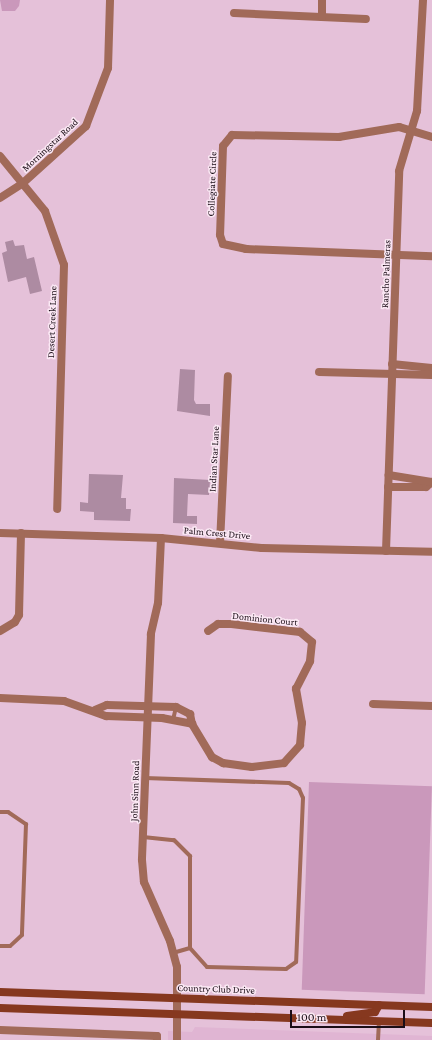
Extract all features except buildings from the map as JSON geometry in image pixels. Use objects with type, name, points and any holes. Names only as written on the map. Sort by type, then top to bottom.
[{"type":"main road","name":"Country Club Drive","points":[[0,992],[432,1007]]},
{"type":"main road","points":[[324,1019],[374,1012],[379,1005]]},
{"type":"main road","points":[[0,1008],[432,1023]]},
{"type":"street","name":"Morningstar Road","points":[[0,198],[23,183],[86,126],[108,68],[110,0]]},
{"type":"street","points":[[322,0],[322,17]]},
{"type":"street","name":"Rancho Palmeras","points":[[386,551],[399,171],[411,129],[421,82],[423,0]]},
{"type":"street","points":[[234,13],[366,19]]},
{"type":"street","points":[[422,28],[432,29]]},
{"type":"street","name":"Collegiate Circle","points":[[397,255],[246,249],[224,244],[220,235],[223,146],[226,138],[239,133],[339,137],[359,136],[381,128],[411,129]]},
{"type":"street","points":[[411,129],[432,137]]},
{"type":"street","name":"Desert Creek Lane","points":[[0,156],[45,211],[64,265],[57,509]]},
{"type":"street","points":[[397,255],[432,256]]},
{"type":"street","points":[[392,364],[432,368]]},
{"type":"street","points":[[419,366],[419,375]]},
{"type":"street","points":[[319,372],[432,375]]},
{"type":"street","name":"Indian Star Lane","points":[[220,543],[228,376]]},
{"type":"street","points":[[389,476],[415,478],[432,482]]},
{"type":"street","points":[[415,478],[415,487]]},
{"type":"street","points":[[388,487],[426,487],[432,482]]},
{"type":"street","name":"Palm Crest Drive","points":[[0,533],[161,538],[220,543],[432,552]]},
{"type":"street","points":[[0,632],[16,622],[19,615],[21,533]]},
{"type":"street","name":"John Sinn Road","points":[[161,538],[148,706],[143,837],[144,882],[173,953],[178,1013],[177,1040]]},
{"type":"street","name":"Dominion Court","points":[[176,707],[190,714],[192,724],[212,757],[238,767],[284,763],[300,745],[302,723],[296,689],[312,649],[307,634],[231,624],[218,624],[208,631]]},
{"type":"street","points":[[0,698],[58,700],[115,717],[173,720],[192,724]]},
{"type":"street","points":[[373,704],[432,706]]},
{"type":"street","points":[[95,710],[115,705],[176,707]]},
{"type":"street","points":[[0,1030],[157,1038]]},
{"type":"lane","points":[[115,705],[115,717]]},
{"type":"lane","points":[[173,720],[176,707]]},
{"type":"lane","points":[[143,837],[174,840],[190,856],[190,948],[207,967],[286,969],[296,962],[303,798],[299,789],[289,783],[145,778]]},
{"type":"lane","points":[[0,812],[8,812],[26,824],[22,935],[10,946],[0,946]]},
{"type":"lane","points":[[173,953],[190,948]]},
{"type":"lane","points":[[378,1040],[379,1021]]},
{"type":"shaded area","points":[[0,0],[20,0],[19,6],[15,11],[2,11]]},
{"type":"shaded area","points":[[309,782],[432,786],[425,994],[302,990]]},
{"type":"shaded area","points":[[195,1027],[432,1036],[432,1040],[168,1040],[168,1031],[192,1032]]}]
